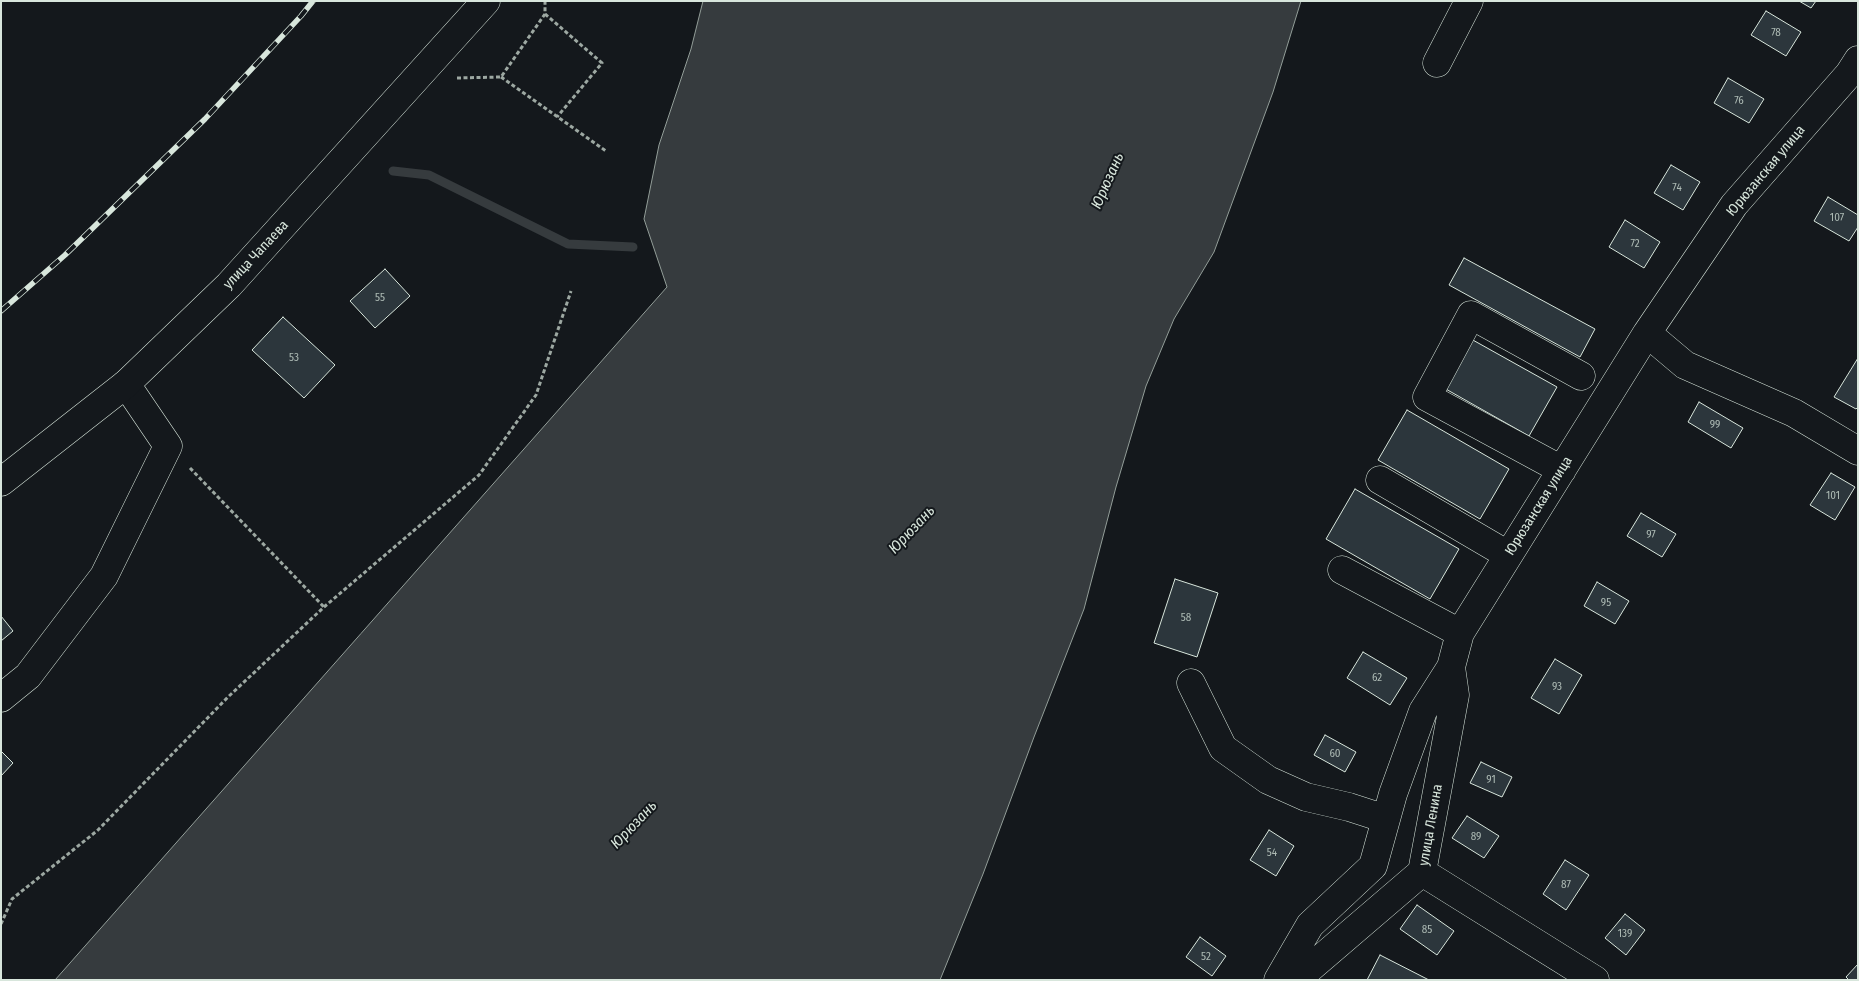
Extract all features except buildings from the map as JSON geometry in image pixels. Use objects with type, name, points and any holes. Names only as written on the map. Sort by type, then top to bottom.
[{"type":"street","name":"улица Чапаева","points":[[1,482],[126,384],[229,285],[486,1]]},
{"type":"street","points":[[1437,63],[1469,1]]},
{"type":"street","name":"Юрюзанская улица","points":[[1278,980],[1310,925],[1373,866],[1393,794],[1423,712],[1451,667],[1460,633],[1647,333],[1734,205],[1849,74],[1858,60]]},
{"type":"street","points":[[1562,470],[1427,397],[1471,315],[1581,376]]},
{"type":"street","points":[[1647,333],[1685,365],[1794,413],[1858,451]]},
{"type":"street","points":[[1,698],[28,676],[104,576],[168,446],[126,384]]},
{"type":"street","points":[[1380,480],[1508,556]]},
{"type":"street","points":[[1342,570],[1460,633]]},
{"type":"street","name":"улица Ленина","points":[[1451,667],[1455,696],[1422,872],[1595,980]]},
{"type":"street","points":[[1191,683],[1222,748],[1268,780],[1306,798],[1349,808],[1386,820]]},
{"type":"street","points":[[1296,980],[1422,872]]},
{"type":"path","points":[[501,77],[545,14],[545,1]]},
{"type":"path","points":[[545,14],[602,63],[558,117]]},
{"type":"path","points":[[416,78],[501,77],[606,151]]},
{"type":"path","points":[[1,924],[12,899],[98,830],[228,696],[324,607],[479,476],[536,395],[571,291]]},
{"type":"path","points":[[168,446],[324,607]]},
{"type":"water","name":"Юрюзань","points":[[703,1],[1301,1],[1273,92],[1214,252],[1174,319],[1146,386],[1116,487],[1084,609],[983,874],[940,980],[55,980],[667,287],[644,219],[659,145],[691,49]]},
{"type":"waterway","points":[[393,171],[429,175],[568,244],[633,247]]},
{"type":"railway","points":[[1,311],[65,255],[205,119],[313,1]]}]
